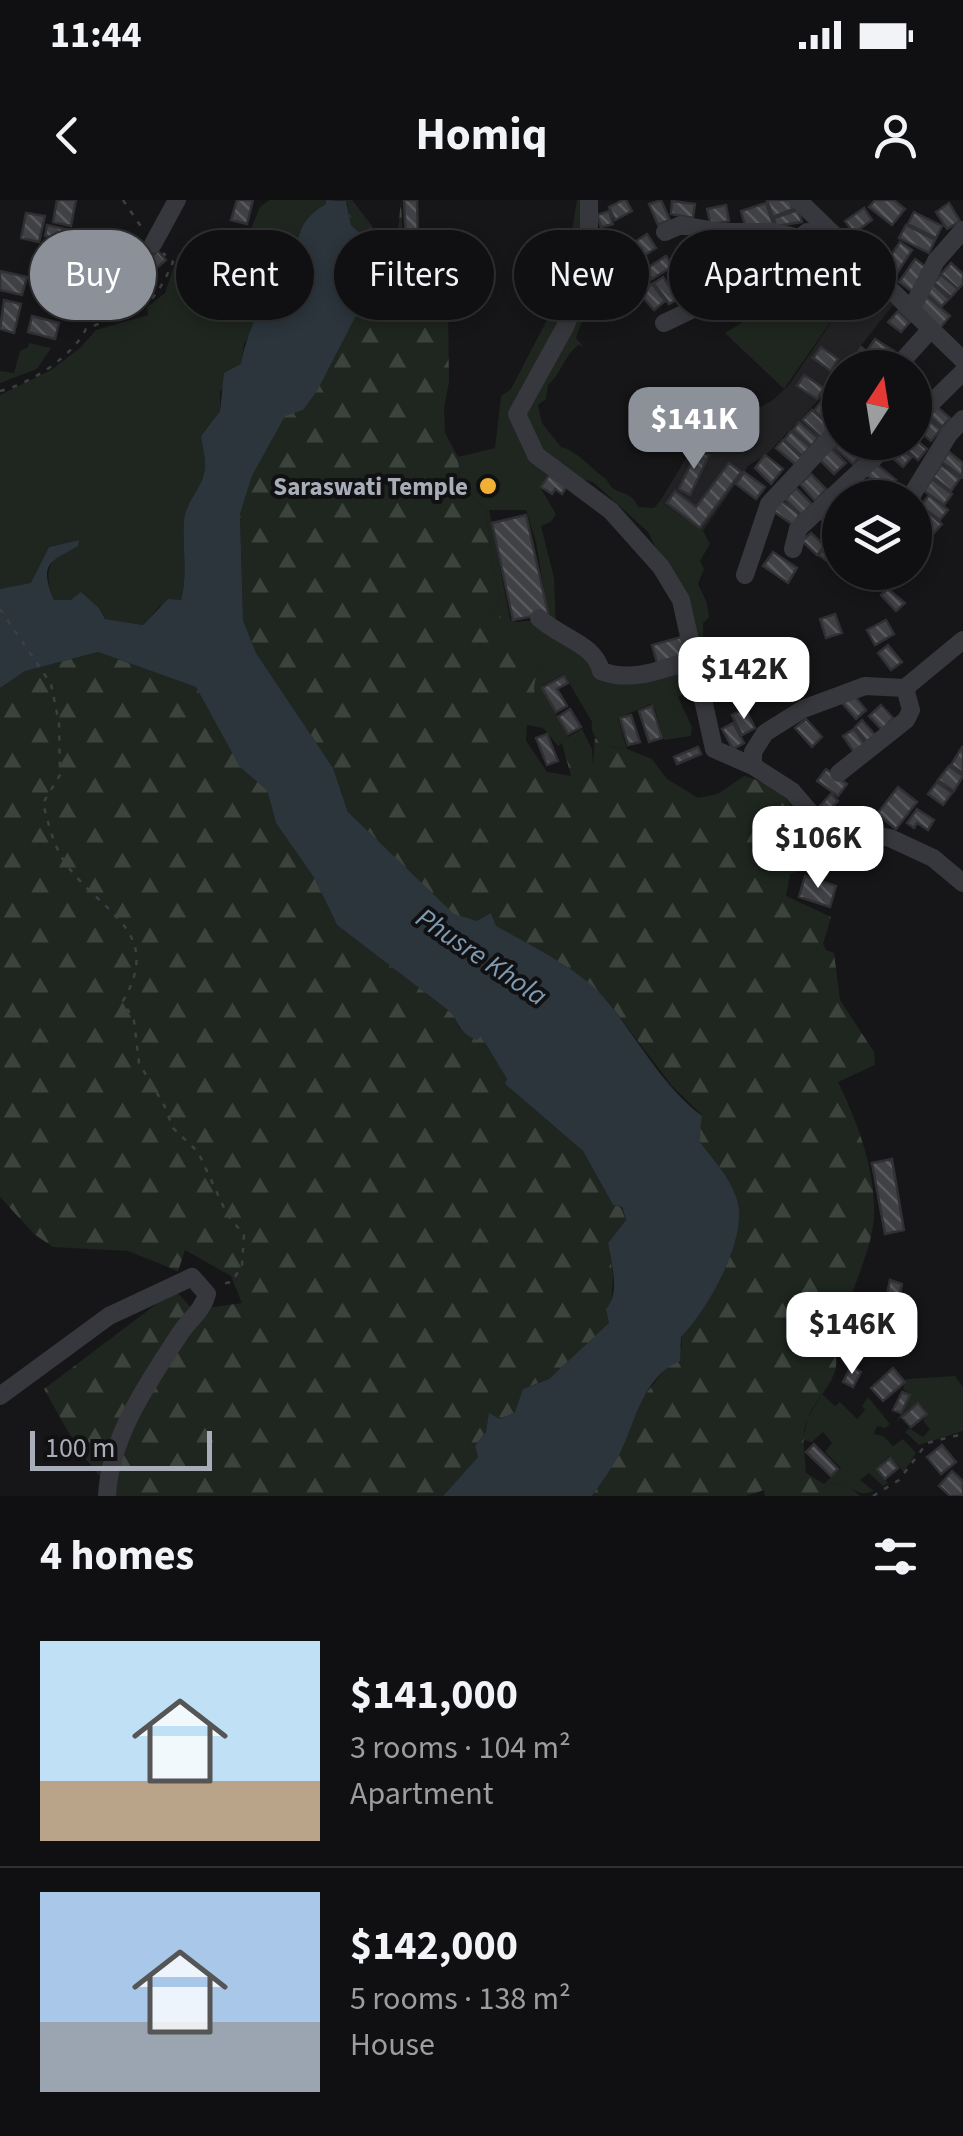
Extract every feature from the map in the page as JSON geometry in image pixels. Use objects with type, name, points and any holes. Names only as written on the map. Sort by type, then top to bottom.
[{"type":"street","points":[[156,240],[177,200]]},
{"type":"street","points":[[589,200],[589,268],[565,328],[517,414],[536,454],[611,510],[661,567],[680,600],[714,749],[753,766],[792,790],[822,825],[890,838],[933,858],[963,882]]},
{"type":"street","points":[[798,200],[963,360]]},
{"type":"street","points":[[809,230],[818,222]]},
{"type":"street","points":[[670,230],[681,225],[710,230]]},
{"type":"street","points":[[665,232],[669,230]]},
{"type":"street","points":[[911,310],[936,262],[963,230]]},
{"type":"street","points":[[664,323],[670,320]]},
{"type":"street","points":[[912,350],[931,329]]},
{"type":"street","points":[[932,402],[963,372]]},
{"type":"street","points":[[921,480],[949,434],[963,419]]},
{"type":"street","points":[[745,574],[769,504],[822,447]]},
{"type":"street","points":[[794,548],[798,529],[872,460]]},
{"type":"street","points":[[539,618],[554,632],[590,649],[598,658],[601,671],[616,677],[693,660]]},
{"type":"street","points":[[753,766],[754,752],[764,733],[803,708],[864,686],[905,688],[963,640]]},
{"type":"street","points":[[839,773],[906,720],[911,710],[905,688]]},
{"type":"street","points":[[0,1396],[110,1316],[192,1277],[207,1294],[204,1304],[134,1404],[108,1476],[107,1496]]},
{"type":"path","points":[[124,200],[144,230]]},
{"type":"path","points":[[156,246],[173,262],[156,296]]},
{"type":"path","points":[[0,390],[20,386],[78,345],[86,329],[112,320]]},
{"type":"path","points":[[0,609],[51,684],[61,749],[60,775],[43,803],[50,829],[62,858],[89,891],[125,924],[138,958],[137,977],[123,1001],[134,1021],[139,1064],[164,1104],[173,1128],[198,1152],[226,1214],[244,1235],[242,1266],[232,1282],[201,1287]]},
{"type":"path","points":[[873,1496],[899,1480],[927,1443],[963,1434]]},
{"type":"shaded area","points":[[833,320],[881,320],[857,350],[822,350],[822,396],[768,453],[748,466],[703,531],[660,501],[695,444],[773,400],[789,385]]},
{"type":"green space","points":[[269,200],[326,200],[327,204],[313,230],[251,230],[260,207]]},
{"type":"green space","points":[[341,200],[352,200],[375,230],[357,230],[351,225],[347,202]]},
{"type":"green space","points":[[401,200],[402,230],[398,230]]},
{"type":"green space","points":[[577,200],[586,200],[586,230],[572,230]]},
{"type":"green space","points":[[176,260],[176,320],[257,320],[244,344],[241,364],[220,392],[220,411],[201,436],[205,468],[184,520],[181,600],[159,607],[143,625],[105,619],[99,608],[71,600],[54,600],[48,579],[51,564],[78,540],[49,547],[31,584],[0,589],[0,395],[51,370],[96,330],[131,320],[156,320],[156,300],[165,293]]},
{"type":"green space","points":[[353,320],[448,320],[445,433],[458,457],[460,483],[486,510],[501,598],[494,611],[527,644],[540,668],[535,694],[551,716],[543,728],[527,725],[526,741],[547,772],[571,776],[562,743],[575,742],[593,765],[595,738],[652,759],[667,779],[698,798],[718,794],[744,776],[759,781],[783,795],[811,827],[814,847],[809,868],[790,874],[786,896],[831,917],[823,944],[834,953],[840,1000],[874,1052],[875,1065],[838,1082],[864,1148],[872,1182],[874,1218],[863,1264],[832,1345],[836,1355],[834,1374],[806,1423],[804,1452],[806,1473],[824,1484],[845,1483],[860,1496],[765,1496],[764,1490],[746,1496],[592,1496],[619,1454],[644,1396],[682,1347],[681,1337],[720,1278],[738,1226],[738,1201],[724,1173],[699,1141],[702,1115],[672,1086],[606,999],[531,945],[495,926],[454,915],[348,812],[333,768],[256,653],[243,620],[240,514],[252,476],[285,415],[303,410]]},
{"type":"green space","points":[[547,320],[560,320],[516,408],[551,469],[540,487],[556,514],[551,522],[541,526],[554,578],[556,625],[549,619],[526,510],[489,510],[510,619],[538,620],[589,652],[605,682],[687,669],[694,690],[678,697],[692,727],[691,736],[664,740],[651,704],[618,718],[627,749],[608,745],[597,739],[592,722],[564,674],[542,686],[568,737],[582,729],[592,749],[593,767],[562,743],[558,746],[543,728],[550,716],[537,701],[532,683],[540,668],[521,637],[494,611],[501,598],[486,510],[460,483],[458,457],[495,448],[501,396],[511,389]]},
{"type":"green space","points":[[571,320],[584,320],[576,338],[583,346],[578,345],[569,354],[548,385],[546,399],[538,405],[542,423],[561,447],[578,456],[639,507],[654,508],[660,501],[703,531],[710,544],[700,561],[704,569],[698,584],[709,617],[703,623],[699,671],[661,558],[648,532],[593,482],[577,478],[533,442],[526,413]]},
{"type":"green space","points":[[747,320],[832,320],[784,389],[725,333]]},
{"type":"green space","points":[[29,343],[51,348],[37,369],[0,383],[0,371],[14,373],[20,351]]},
{"type":"green space","points":[[98,652],[196,687],[240,766],[267,790],[276,823],[315,879],[337,925],[453,1014],[459,1028],[481,1036],[507,1079],[505,1084],[583,1151],[613,1205],[621,1207],[626,1221],[608,1243],[613,1275],[610,1323],[549,1379],[523,1389],[516,1412],[500,1419],[490,1414],[486,1432],[475,1446],[478,1457],[443,1496],[110,1496],[109,1488],[78,1449],[44,1389],[175,1290],[193,1310],[242,1303],[231,1276],[185,1250],[178,1271],[128,1251],[53,1247],[34,1234],[0,1197],[0,688],[24,671]]},
{"type":"green space","points":[[955,1376],[963,1387],[963,1431],[919,1445],[905,1432],[909,1428],[923,1437],[930,1429],[923,1421],[928,1413],[919,1402],[897,1421],[911,1395],[903,1389],[906,1379]]},
{"type":"green space","points":[[822,1394],[835,1406],[840,1402],[857,1419],[865,1410],[862,1406],[868,1397],[890,1424],[885,1428],[877,1426],[874,1434],[883,1436],[893,1446],[903,1439],[916,1453],[904,1472],[889,1456],[876,1469],[888,1483],[883,1486],[869,1473],[860,1480],[874,1491],[859,1492],[845,1483],[824,1484],[841,1468],[825,1452],[832,1443],[823,1432],[812,1442],[803,1440],[807,1419]]},
{"type":"water","name":"Phusre Khola","points":[[326,200],[346,201],[351,225],[357,230],[334,230],[334,320],[354,320],[317,391],[303,410],[285,416],[252,476],[240,514],[243,620],[256,653],[333,768],[348,812],[454,914],[477,921],[491,913],[496,926],[555,959],[597,990],[663,1077],[702,1116],[699,1141],[724,1173],[738,1201],[738,1226],[729,1260],[712,1295],[681,1337],[680,1361],[667,1368],[648,1389],[619,1455],[592,1496],[443,1496],[478,1457],[475,1446],[486,1432],[489,1413],[500,1419],[515,1412],[523,1389],[549,1379],[609,1323],[606,1309],[614,1286],[608,1243],[626,1220],[622,1207],[613,1205],[583,1151],[505,1084],[507,1079],[481,1036],[477,1040],[468,1036],[453,1014],[337,925],[315,879],[276,823],[267,790],[240,767],[196,687],[98,652],[25,671],[0,688],[0,589],[31,583],[49,547],[79,540],[78,546],[54,560],[47,570],[54,600],[71,600],[81,592],[105,619],[143,625],[168,599],[181,600],[184,520],[205,468],[201,436],[220,411],[224,373],[241,364],[255,320],[314,320],[314,230],[301,230],[312,214]]},
{"type":"building","points":[[57,200],[76,200],[71,226],[53,222]]},
{"type":"building","points":[[237,200],[253,200],[247,224],[231,220]]},
{"type":"building","points":[[404,200],[417,200],[418,230],[405,230]]},
{"type":"building","points":[[623,200],[632,211],[615,220],[609,207]]},
{"type":"building","points":[[661,200],[670,220],[658,225],[649,204]]},
{"type":"building","points":[[767,200],[790,200],[793,209],[773,217]]},
{"type":"building","points":[[875,200],[894,200],[905,209],[892,225],[869,207]]},
{"type":"building","points":[[672,201],[695,204],[693,218],[671,214]]},
{"type":"building","points":[[766,203],[773,224],[746,230],[741,211]]},
{"type":"building","points":[[949,203],[960,221],[947,229],[936,212]]},
{"type":"building","points":[[726,205],[729,221],[711,225],[707,209]]},
{"type":"building","points":[[864,208],[872,220],[858,230],[852,230],[845,221]]},
{"type":"building","points":[[798,210],[802,222],[776,226],[774,218]]},
{"type":"building","points":[[609,211],[613,224],[601,227],[597,215]]},
{"type":"building","points":[[914,212],[942,226],[936,238],[908,224]]},
{"type":"building","points":[[26,213],[45,216],[42,230],[30,230],[30,240],[21,238]]},
{"type":"building","points":[[906,225],[935,240],[929,253],[899,238]]},
{"type":"building","points":[[900,242],[912,250],[896,275],[896,248]]},
{"type":"building","points":[[156,253],[166,260],[156,268]]},
{"type":"building","points":[[666,256],[669,260],[669,268],[652,279],[649,267]]},
{"type":"building","points":[[915,259],[929,269],[913,292],[899,282]]},
{"type":"building","points":[[951,263],[963,274],[963,284],[958,289],[941,274]]},
{"type":"building","points":[[0,271],[27,277],[22,295],[0,290]]},
{"type":"building","points":[[941,275],[958,289],[951,297],[934,283]]},
{"type":"building","points":[[663,277],[669,286],[669,304],[654,283]]},
{"type":"building","points":[[652,284],[665,301],[654,310],[649,304]]},
{"type":"building","points":[[933,284],[949,299],[941,307],[925,292]]},
{"type":"building","points":[[927,296],[950,316],[940,328],[917,307]]},
{"type":"building","points":[[4,300],[21,304],[14,333],[0,329]]},
{"type":"building","points":[[896,313],[910,322],[901,332],[888,322],[896,320]]},
{"type":"building","points":[[31,320],[59,323],[55,339],[28,332]]},
{"type":"building","points":[[875,339],[892,350],[868,350]]},
{"type":"building","points":[[821,347],[825,350],[822,350],[822,364],[813,358]]},
{"type":"building","points":[[804,375],[822,387],[822,391],[817,399],[797,386]]},
{"type":"building","points":[[822,400],[822,417],[814,411]]},
{"type":"building","points":[[932,404],[950,418],[942,427],[932,419]]},
{"type":"building","points":[[812,410],[822,418],[822,436],[821,437],[802,420]]},
{"type":"building","points":[[799,422],[818,438],[811,446],[793,430]]},
{"type":"building","points":[[932,422],[941,429],[932,440]]},
{"type":"building","points":[[791,431],[810,447],[802,456],[784,440]]},
{"type":"building","points":[[783,440],[802,458],[796,465],[776,448]]},
{"type":"building","points":[[697,450],[709,455],[690,495],[679,489]]},
{"type":"building","points":[[949,452],[963,463],[962,477],[942,462]]},
{"type":"building","points":[[765,455],[783,469],[771,484],[755,468]]},
{"type":"building","points":[[822,456],[822,460],[846,463],[834,474],[819,459]]},
{"type":"building","points":[[729,463],[741,472],[700,528],[667,503],[675,491],[696,507]]},
{"type":"building","points":[[875,463],[896,480],[873,480],[866,475]]},
{"type":"building","points":[[941,465],[960,478],[951,491],[933,477]]},
{"type":"building","points":[[744,472],[765,487],[756,499],[736,484]]},
{"type":"building","points":[[811,474],[822,485],[822,493],[815,501],[800,484]]},
{"type":"building","points":[[549,475],[567,486],[562,494],[555,489],[552,494],[541,487]]},
{"type":"building","points":[[931,480],[952,494],[944,505],[932,497]]},
{"type":"building","points":[[796,488],[812,504],[801,515],[785,499]]},
{"type":"building","points":[[932,497],[948,510],[940,520],[932,514]]},
{"type":"building","points":[[780,500],[800,514],[793,525],[773,511]]},
{"type":"building","points":[[526,515],[548,613],[513,620],[492,523]]},
{"type":"building","points":[[932,516],[942,524],[932,535]]},
{"type":"building","points":[[811,533],[822,543],[822,549],[817,555],[802,541]]},
{"type":"building","points":[[773,552],[797,568],[788,583],[763,566]]},
{"type":"building","points":[[889,590],[905,603],[896,611],[881,595]]},
{"type":"building","points":[[835,614],[842,633],[826,638],[820,619]]},
{"type":"building","points":[[886,620],[894,634],[875,645],[867,630]]},
{"type":"building","points":[[681,637],[686,654],[657,663],[652,645]]},
{"type":"building","points":[[888,645],[902,662],[891,670],[878,653]]},
{"type":"building","points":[[760,647],[763,652],[770,649],[772,654],[750,666],[745,655]]},
{"type":"building","points":[[779,651],[785,662],[767,671],[761,660]]},
{"type":"building","points":[[732,657],[739,674],[720,682],[713,664]]},
{"type":"building","points":[[564,676],[568,683],[557,689],[567,706],[556,712],[542,688]]},
{"type":"building","points":[[853,694],[866,710],[856,719],[842,703]]},
{"type":"building","points":[[881,705],[893,718],[882,730],[869,716]]},
{"type":"building","points":[[652,706],[662,738],[649,742],[639,711]]},
{"type":"building","points":[[745,708],[755,728],[742,735],[732,715]]},
{"type":"building","points":[[570,709],[581,727],[568,734],[558,717]]},
{"type":"building","points":[[631,715],[640,742],[628,745],[620,718]]},
{"type":"building","points":[[806,719],[822,737],[812,747],[795,728]]},
{"type":"building","points":[[862,720],[875,735],[867,742],[855,727]]},
{"type":"building","points":[[733,723],[744,743],[733,749],[722,729]]},
{"type":"building","points":[[854,729],[865,744],[854,752],[843,736]]},
{"type":"building","points":[[547,734],[558,761],[547,765],[536,738]]},
{"type":"building","points":[[698,747],[701,754],[677,764],[674,757]]},
{"type":"building","points":[[963,748],[963,773],[951,765]]},
{"type":"building","points":[[949,766],[963,776],[954,791],[938,780]]},
{"type":"building","points":[[826,769],[847,784],[838,796],[817,781]]},
{"type":"building","points":[[937,782],[952,793],[943,805],[928,794]]},
{"type":"building","points":[[898,787],[917,802],[896,829],[877,814]]},
{"type":"building","points":[[831,794],[838,801],[822,818],[815,811]]},
{"type":"building","points":[[917,809],[934,820],[928,830],[917,823],[914,828],[907,823]]},
{"type":"building","points":[[805,876],[836,886],[830,907],[799,897]]},
{"type":"building","points":[[892,1159],[904,1230],[885,1234],[872,1163]]},
{"type":"building","points":[[890,1280],[902,1284],[899,1297],[887,1294]]},
{"type":"building","points":[[851,1366],[861,1372],[853,1387],[843,1382]]},
{"type":"building","points":[[893,1368],[905,1382],[883,1401],[871,1388]]},
{"type":"building","points":[[902,1392],[910,1395],[901,1413],[893,1410]]},
{"type":"building","points":[[918,1403],[927,1414],[911,1427],[902,1417]]},
{"type":"building","points":[[814,1444],[838,1469],[831,1476],[806,1452]]},
{"type":"building","points":[[942,1445],[956,1462],[941,1474],[927,1457]]},
{"type":"building","points":[[890,1458],[898,1468],[885,1479],[877,1469]]},
{"type":"building","points":[[952,1471],[963,1481],[963,1496],[950,1496],[939,1486]]},
{"type":"place","name":"Saraswati Temple","points":[[488,486]]}]
